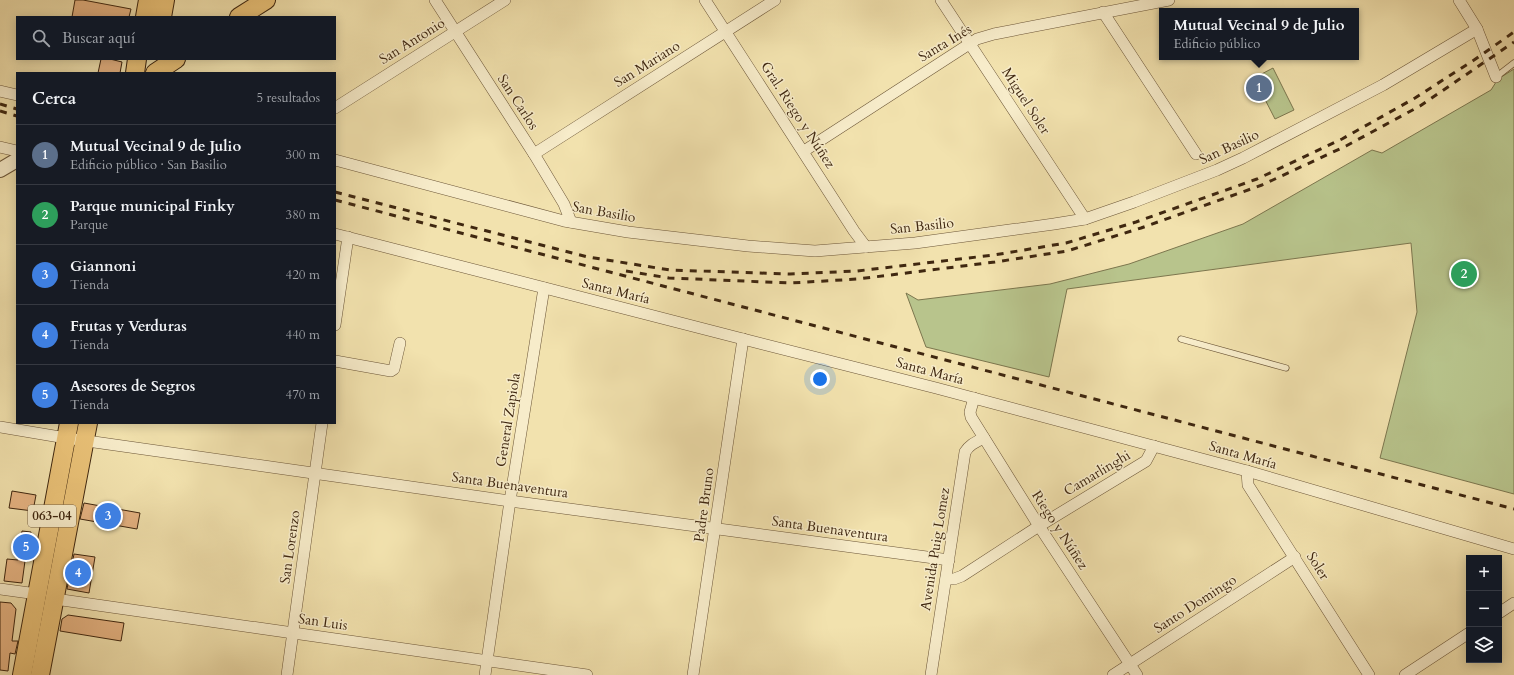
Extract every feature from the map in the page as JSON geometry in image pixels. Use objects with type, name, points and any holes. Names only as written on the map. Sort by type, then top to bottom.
[{"type":"main road","points":[[145,16],[148,0]]},
{"type":"main road","points":[[162,16],[165,0]]},
{"type":"main road","points":[[241,16],[266,0]]},
{"type":"main road","points":[[135,72],[137,60]]},
{"type":"main road","points":[[152,72],[155,60]]},
{"type":"main road","points":[[156,72],[174,60]]},
{"type":"main road","name":"063-04","points":[[40,675],[88,424]]},
{"type":"main road","name":"063-04","points":[[22,675],[68,431]]},
{"type":"street","name":"San Carlos","points":[[435,0],[534,154],[564,204],[570,222]]},
{"type":"street","name":"San Antonio","points":[[336,107],[505,0]]},
{"type":"street","name":"Gral. Riego y Núñez","points":[[706,0],[854,231],[866,247]]},
{"type":"street","name":"San Mariano","points":[[534,154],[775,0]]},
{"type":"street","name":"Miguel Soler","points":[[941,0],[1085,218]]},
{"type":"street","name":"Santa Inés","points":[[804,151],[977,39],[994,34],[1169,0]]},
{"type":"street","points":[[1459,0],[1477,29],[1496,77]]},
{"type":"street","points":[[1103,12],[1196,154]]},
{"type":"street","name":"San Basilio","points":[[336,160],[570,222],[628,232],[755,247],[815,251],[915,243],[1054,224],[1085,218],[1134,202],[1217,170],[1243,158],[1383,85],[1477,29]]},
{"type":"street","points":[[0,91],[16,95]]},
{"type":"street","points":[[0,146],[16,151]]},
{"type":"street","points":[[0,170],[16,161]]},
{"type":"street","name":"Santa María","points":[[336,234],[936,388],[1154,446],[1247,471],[1514,549]]},
{"type":"street","points":[[336,318],[348,237]]},
{"type":"street","name":"General Zapiola","points":[[486,675],[510,501],[544,288]]},
{"type":"street","name":"Padre Bruno","points":[[693,675],[743,339]]},
{"type":"street","points":[[336,362],[391,371],[394,369],[400,343]]},
{"type":"street","name":"Riego y Núñez","points":[[974,398],[970,417],[1039,526],[1137,675]]},
{"type":"street","name":"San Lorenzo","points":[[287,675],[322,424]]},
{"type":"street","name":"Santa Buenaventura","points":[[0,427],[68,431],[85,441],[316,472],[510,501],[949,560]]},
{"type":"street","name":"Avenida Puig Lomez","points":[[931,675],[965,452],[972,443],[984,438]]},
{"type":"street","name":"Camarlinghi","points":[[946,579],[954,579],[962,576],[1039,526],[1146,461],[1154,446]]},
{"type":"street","name":"Soler","points":[[1247,471],[1248,485],[1369,675]]},
{"type":"street","name":"Santo Domingo","points":[[1112,675],[1295,557]]},
{"type":"street","points":[[0,589],[37,594]]},
{"type":"street","name":"San Luis","points":[[55,599],[587,675]]},
{"type":"street","points":[[1502,611],[1514,603]]},
{"type":"street","points":[[1405,675],[1466,635]]},
{"type":"lane","points":[[1496,77],[1514,63]]},
{"type":"lane","points":[[1181,339],[1286,368]]},
{"type":"green space","points":[[1273,68],[1294,110],[1275,119],[1254,78]]},
{"type":"green space","points":[[1514,69],[1514,494],[1380,458],[1417,312],[1411,243],[1067,289],[1049,377],[926,347],[906,293],[918,300],[1050,284],[1129,264],[1243,224],[1372,150],[1382,153],[1491,90],[1498,79]]},
{"type":"building","points":[[75,0],[83,0],[131,9],[129,16],[72,16]]},
{"type":"building","points":[[101,60],[114,60],[122,62],[120,72],[98,72]]},
{"type":"building","points":[[12,491],[36,495],[33,511],[9,508]]},
{"type":"building","points":[[84,503],[140,513],[137,529],[80,519]]},
{"type":"building","points":[[22,531],[31,532],[28,561],[25,561],[22,583],[4,581],[7,559],[18,560]]},
{"type":"building","points":[[74,554],[95,557],[89,593],[67,589]]},
{"type":"building","points":[[0,602],[11,603],[16,609],[12,641],[18,641],[15,654],[10,653],[8,671],[0,670]]},
{"type":"building","points":[[68,615],[124,623],[121,641],[60,631],[62,619]]},
{"type":"railway","points":[[336,192],[588,257],[670,270],[790,274],[857,271],[994,255],[1066,243],[1136,222],[1257,179],[1342,139],[1415,98],[1514,32]]},
{"type":"railway","points":[[626,271],[669,278],[791,283],[858,279],[995,262],[1067,251],[1141,228],[1262,185],[1346,146],[1420,106],[1514,42]]},
{"type":"railway","points":[[0,104],[16,109]]},
{"type":"railway","points":[[0,111],[16,116]]},
{"type":"railway","points":[[336,200],[1514,509]]},
{"type":"place","name":"Mutual Vecinal 9 de Julio","points":[[1259,88]]},
{"type":"place","name":"Parque municipal Finky","points":[[1464,274]]},
{"type":"place","name":"Giannoni","points":[[108,516]]},
{"type":"place","name":"Asesores de Segros","points":[[26,547]]},
{"type":"place","name":"Frutas y Verduras","points":[[78,573]]}]
